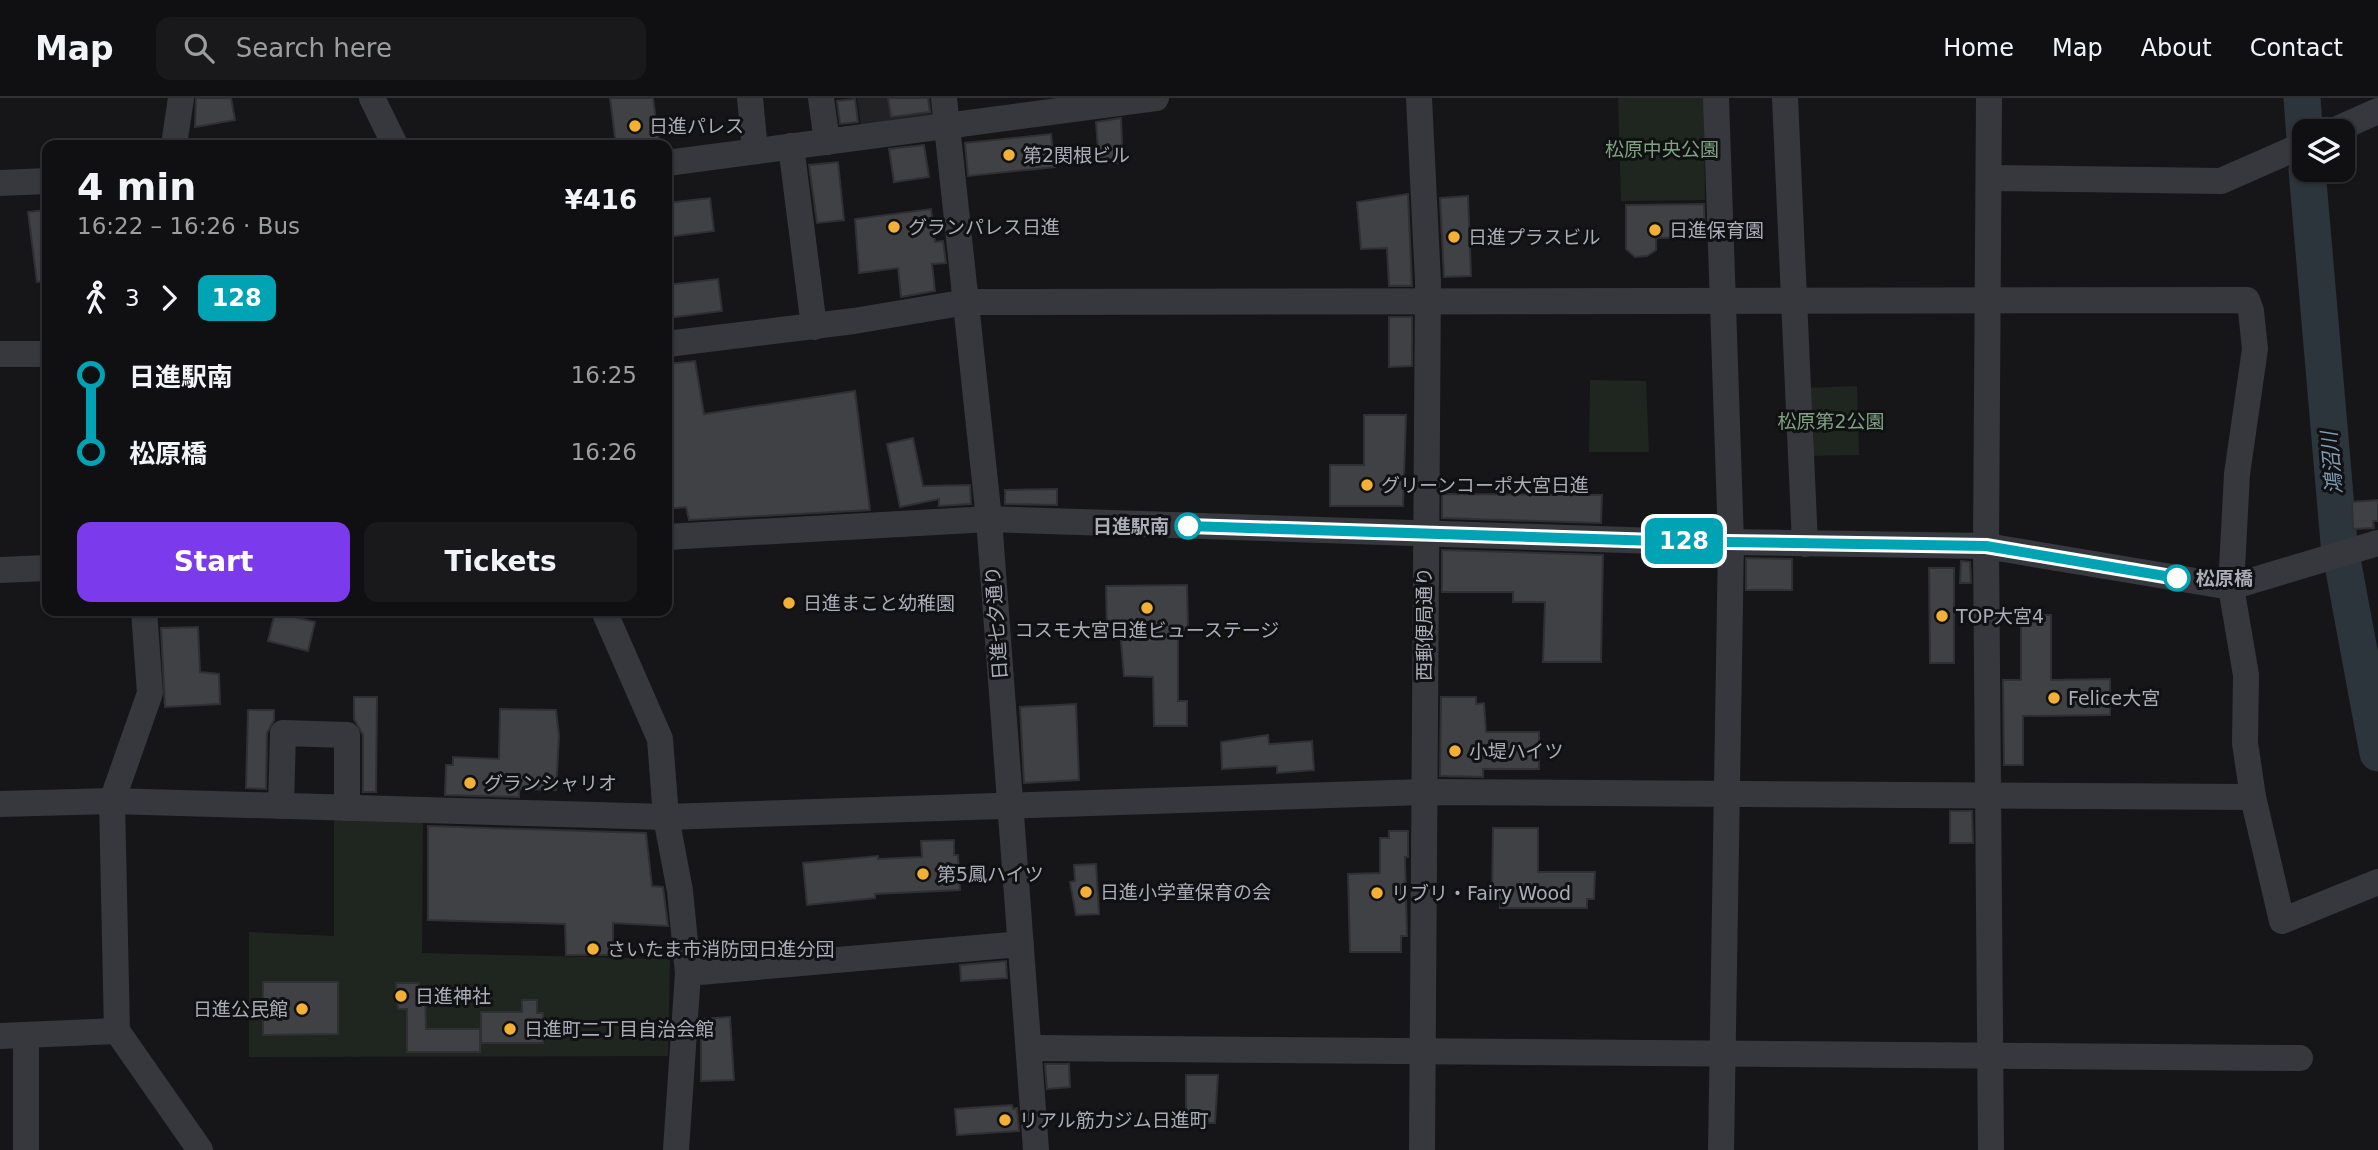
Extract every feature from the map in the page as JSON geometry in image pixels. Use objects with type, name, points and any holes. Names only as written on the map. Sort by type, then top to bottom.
[{"type":"street","points":[[175,140],[181,98]]},
{"type":"street","points":[[372,98],[393,140]]},
{"type":"street","points":[[750,98],[755,151]]},
{"type":"street","points":[[821,98],[827,142]]},
{"type":"street","name":"日進七夕通り","points":[[944,98],[989,519],[1037,1150]]},
{"type":"street","points":[[672,162],[1156,98]]},
{"type":"street","name":"西郵便局通り","points":[[1419,98],[1427,301],[1422,1150]]},
{"type":"street","points":[[1716,98],[1731,542],[1721,1150]]},
{"type":"street","points":[[1785,98],[1805,544]]},
{"type":"street","points":[[1989,98],[1986,546],[1991,1150]]},
{"type":"street","points":[[2355,121],[2378,111]]},
{"type":"street","points":[[791,146],[814,327]]},
{"type":"street","points":[[1989,178],[2221,181],[2292,149]]},
{"type":"street","points":[[0,183],[42,181]]},
{"type":"street","points":[[672,343],[814,327],[967,302],[2247,300],[2252,311],[2255,349],[2237,474],[2231,587],[2246,675],[2245,743],[2253,797],[2282,921],[2378,882]]},
{"type":"street","points":[[0,355],[42,354]]},
{"type":"street","points":[[672,537],[989,519],[1424,534],[1986,546],[2231,587],[2378,543]]},
{"type":"street","points":[[0,570],[42,568]]},
{"type":"street","points":[[144,616],[150,693],[112,801],[117,1031],[200,1150]]},
{"type":"street","points":[[606,616],[660,739],[666,817],[680,891],[688,973],[676,1150]]},
{"type":"street","points":[[281,806],[283,733],[347,736],[347,808]]},
{"type":"street","points":[[0,804],[112,801],[666,817],[1423,792],[2253,797]]},
{"type":"street","points":[[688,973],[1021,944]]},
{"type":"street","points":[[26,1150],[13,1035],[117,1031]]},
{"type":"street","points":[[1030,1048],[2300,1058]]},
{"type":"shaded area","points":[[857,98],[930,98],[933,120],[862,131]]},
{"type":"green space","name":"松原中央公園","points":[[1618,98],[1704,98],[1705,200],[1621,201]]},
{"type":"green space","points":[[1590,380],[1646,381],[1649,452],[1589,452]]},
{"type":"green space","name":"松原第2公園","points":[[1857,386],[1859,455],[1805,456],[1803,388]]},
{"type":"green space","points":[[334,817],[423,818],[422,953],[670,959],[668,1056],[249,1057],[249,932],[334,936]]},
{"type":"building","points":[[196,98],[231,98],[235,120],[195,127]]},
{"type":"building","name":"日進パレス","points":[[610,98],[653,98],[659,140],[615,140]]},
{"type":"building","points":[[888,98],[928,98],[930,112],[891,117]]},
{"type":"building","points":[[855,99],[858,122],[840,124],[837,101]]},
{"type":"building","points":[[1121,118],[1123,163],[1099,164],[1096,122]]},
{"type":"building","name":"第2関根ビル","points":[[1051,134],[1055,167],[968,176],[965,143]]},
{"type":"building","points":[[924,145],[929,177],[894,182],[889,149]]},
{"type":"building","points":[[838,162],[844,220],[817,223],[809,165]]},
{"type":"building","points":[[1408,194],[1412,286],[1389,286],[1387,248],[1361,249],[1357,202]]},
{"type":"building","name":"日進プラスビル","points":[[1468,196],[1471,276],[1444,277],[1440,198]]},
{"type":"building","points":[[710,198],[714,231],[672,236],[672,202]]},
{"type":"building","points":[[1704,204],[1705,237],[1656,238],[1656,250],[1647,256],[1635,257],[1626,249],[1626,205]]},
{"type":"building","points":[[931,209],[935,242],[943,241],[946,263],[932,264],[935,291],[901,297],[898,268],[859,273],[855,219]]},
{"type":"building","points":[[42,210],[42,282],[37,282],[28,212]]},
{"type":"building","points":[[718,279],[722,311],[672,317],[672,284]]},
{"type":"building","points":[[1389,317],[1412,317],[1412,366],[1389,367]]},
{"type":"building","points":[[695,361],[704,414],[855,391],[870,510],[689,520],[686,507],[672,508],[672,363]]},
{"type":"building","points":[[1364,415],[1406,415],[1403,506],[1330,506],[1330,465],[1364,465]]},
{"type":"building","points":[[913,438],[923,486],[970,485],[971,504],[939,506],[939,499],[900,507],[887,444]]},
{"type":"building","points":[[1057,489],[1057,505],[1005,504],[1005,490]]},
{"type":"building","points":[[1442,494],[1602,495],[1601,523],[1442,518]]},
{"type":"building","points":[[2378,500],[2378,521],[2373,521],[2374,528],[2353,529],[2352,502]]},
{"type":"building","points":[[1442,550],[1603,555],[1601,662],[1543,662],[1545,602],[1513,602],[1513,592],[1442,592]]},
{"type":"building","points":[[1746,558],[1792,559],[1792,590],[1746,590]]},
{"type":"building","points":[[1961,561],[1970,562],[1971,583],[1960,583]]},
{"type":"building","name":"TOP大宮4","points":[[1929,568],[1954,568],[1954,663],[1930,663]]},
{"type":"building","points":[[1187,585],[1188,630],[1178,630],[1178,701],[1187,701],[1187,726],[1154,726],[1153,677],[1124,676],[1120,631],[1107,632],[1106,586]]},
{"type":"building","points":[[2034,615],[2051,615],[2051,680],[2110,679],[2110,715],[2023,716],[2023,765],[2004,765],[2003,680],[2021,680],[2021,620],[2034,620]]},
{"type":"building","points":[[274,616],[291,616],[315,622],[308,651],[268,641]]},
{"type":"building","points":[[198,627],[200,672],[219,674],[220,704],[165,707],[161,628]]},
{"type":"building","points":[[354,697],[377,697],[376,792],[363,792],[363,735],[354,719]]},
{"type":"building","points":[[1441,697],[1476,697],[1476,704],[1484,703],[1486,732],[1539,732],[1539,769],[1483,769],[1483,777],[1440,776]]},
{"type":"building","points":[[1076,704],[1079,780],[1024,783],[1020,707]]},
{"type":"building","points":[[500,709],[556,710],[559,736],[556,790],[519,789],[519,797],[445,795],[446,765],[453,765],[453,757],[499,759]]},
{"type":"building","points":[[248,710],[274,710],[274,720],[267,733],[266,789],[246,788]]},
{"type":"building","points":[[1268,735],[1269,744],[1312,741],[1314,770],[1277,773],[1277,766],[1222,769],[1221,742]]},
{"type":"building","points":[[1950,811],[1972,811],[1973,843],[1950,843]]},
{"type":"building","points":[[428,826],[646,833],[652,886],[663,887],[668,926],[613,923],[613,955],[566,955],[565,924],[428,920]]},
{"type":"building","points":[[1493,828],[1538,828],[1538,872],[1595,872],[1594,899],[1587,899],[1587,908],[1500,908],[1500,898],[1492,898]]},
{"type":"building","points":[[1389,831],[1408,831],[1408,857],[1405,857],[1407,936],[1401,936],[1401,952],[1350,952],[1348,874],[1380,873],[1380,838],[1389,838]]},
{"type":"building","points":[[954,840],[954,855],[958,855],[960,890],[875,894],[875,898],[807,905],[803,863],[878,856],[878,859],[922,857],[921,841]]},
{"type":"building","points":[[1096,864],[1099,914],[1076,915],[1070,882],[1075,881],[1074,865]]},
{"type":"building","points":[[1006,961],[1007,978],[961,981],[960,965]]},
{"type":"building","points":[[263,982],[338,982],[338,1034],[263,1035]]},
{"type":"building","points":[[396,983],[419,983],[419,988],[425,988],[426,1029],[480,1029],[480,1052],[407,1052],[407,1009],[398,1009]]},
{"type":"building","points":[[522,1000],[537,1000],[537,1013],[543,1013],[543,1043],[481,1043],[481,1012],[522,1012]]},
{"type":"building","points":[[730,1017],[734,1080],[701,1081],[701,1019]]},
{"type":"building","points":[[1045,1064],[1069,1064],[1070,1087],[1047,1089]]},
{"type":"building","points":[[1186,1075],[1218,1075],[1215,1123],[1186,1123]]},
{"type":"building","points":[[1012,1105],[1013,1109],[1017,1108],[1019,1131],[957,1135],[955,1109]]},
{"type":"waterway","name":"鴻沼川","points":[[2302,98],[2304,119]]},
{"type":"waterway","name":"鴻沼川","points":[[2308,182],[2339,543],[2378,753]]},
{"type":"bus line","name":"128","points":[[1188,526],[1657,541],[1986,546],[2177,578]]},
{"type":"place","name":"日進パレス","points":[[635,126]]},
{"type":"place","name":"第2関根ビル","points":[[1009,155]]},
{"type":"place","name":"グランパレス日進","points":[[894,227]]},
{"type":"place","name":"日進保育園","points":[[1655,230]]},
{"type":"place","name":"日進プラスビル","points":[[1454,237]]},
{"type":"place","name":"グリーンコーポ大宮日進","points":[[1367,485]]},
{"type":"place","name":"日進駅南","points":[[1188,526]]},
{"type":"place","name":"松原橋","points":[[2177,578]]},
{"type":"place","name":"日進まこと幼稚園","points":[[789,603]]},
{"type":"place","name":"コスモ大宮日進ビューステージ","points":[[1147,608]]},
{"type":"place","name":"TOP大宮4","points":[[1942,616]]},
{"type":"place","name":"Felice大宮","points":[[2054,698]]},
{"type":"place","name":"小堤ハイツ","points":[[1455,751]]},
{"type":"place","name":"グランシャリオ","points":[[470,783]]},
{"type":"place","name":"第5鳳ハイツ","points":[[923,874]]},
{"type":"place","name":"日進小学童保育の会","points":[[1086,892]]},
{"type":"place","name":"リブリ・Fairy Wood","points":[[1377,893]]},
{"type":"place","name":"さいたま市消防団日進分団","points":[[593,949]]},
{"type":"place","name":"日進神社","points":[[401,996]]},
{"type":"place","name":"日進公民館","points":[[302,1009]]},
{"type":"place","name":"日進町二丁目自治会館","points":[[510,1029]]},
{"type":"place","name":"リアル筋力ジム日進町","points":[[1005,1120]]}]
